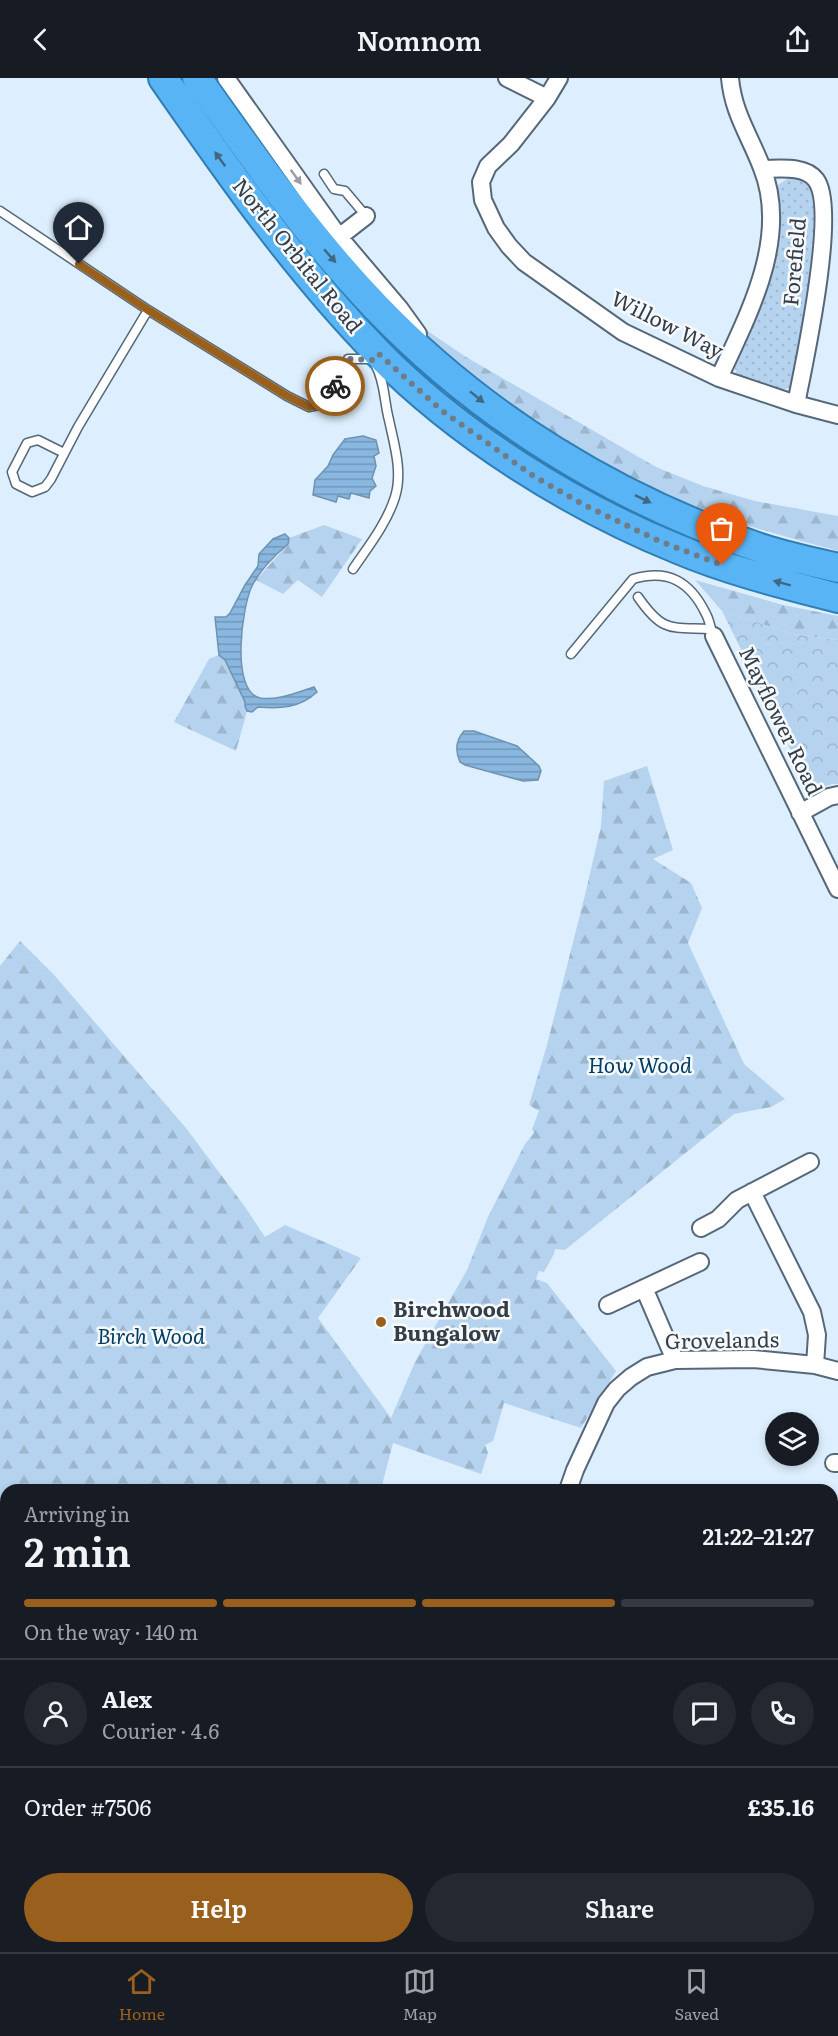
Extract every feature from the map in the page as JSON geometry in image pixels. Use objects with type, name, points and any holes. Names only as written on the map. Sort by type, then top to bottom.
[{"type":"highway","name":"North Orbital Road","points":[[163,78],[246,196],[376,357],[441,410],[535,477],[586,506],[678,549],[744,573],[838,598]]},
{"type":"highway","name":"North Orbital Road","points":[[197,78],[301,221],[357,287],[398,329],[480,400],[534,438],[610,483],[664,510],[765,549],[838,568]]},
{"type":"highway","points":[[357,287],[364,315],[379,336],[376,357]]},
{"type":"street","points":[[226,78],[339,237],[400,309],[439,365]]},
{"type":"street","points":[[507,78],[547,98],[559,78]]},
{"type":"street","name":"Forefield","points":[[719,378],[752,304],[766,260],[771,215],[769,192],[763,169],[735,110],[729,78]]},
{"type":"street","name":"Willow Way","points":[[547,98],[511,144],[488,166],[481,182],[483,200],[496,228],[524,262],[623,332],[719,378],[796,404],[838,415]]},
{"type":"street","name":"Forefield","points":[[763,169],[805,172],[815,179],[820,195],[822,237],[820,265],[814,312],[796,404]]},
{"type":"street","points":[[339,237],[366,216]]},
{"type":"street","name":"Mayflower Road","points":[[712,633],[838,889]]},
{"type":"street","points":[[800,813],[829,797],[838,795]]},
{"type":"street","points":[[701,1228],[718,1220],[736,1200],[810,1162]]},
{"type":"street","points":[[752,1192],[812,1312],[817,1335],[815,1365]]},
{"type":"street","points":[[608,1305],[700,1262]]},
{"type":"street","points":[[644,1288],[675,1360]]},
{"type":"street","name":"Grovelands","points":[[570,1484],[606,1403],[617,1389],[647,1367],[675,1360],[753,1359],[815,1365],[838,1371]]},
{"type":"lane","points":[[324,174],[334,189],[345,191],[366,216]]},
{"type":"lane","points":[[0,211],[148,310],[287,396],[309,407],[323,404],[348,359],[376,357],[388,418],[395,440],[398,469],[396,496],[383,523],[353,569]]},
{"type":"lane","points":[[64,453],[38,440],[27,443],[12,472],[16,484],[32,492],[45,487],[148,310]]},
{"type":"lane","points":[[570,654],[633,579],[646,576],[668,576],[680,581],[708,616],[712,633],[665,626],[655,619],[638,597]]},
{"type":"green space","points":[[792,176],[808,180],[817,208],[810,311],[792,386],[780,392],[741,379],[734,365],[776,190],[778,185]]},
{"type":"green space","points":[[410,319],[466,357],[656,467],[703,486],[755,501],[838,516],[838,551],[708,512],[637,481],[561,437],[489,388],[438,347]]},
{"type":"green space","points":[[324,525],[362,539],[322,597],[298,580],[283,594],[256,580],[288,544],[289,538]]},
{"type":"green space","points":[[695,580],[783,605],[838,616],[838,640],[793,634],[722,611]]},
{"type":"green space","points":[[722,611],[793,634],[838,640],[838,784],[811,791]]},
{"type":"green space","points":[[219,655],[225,660],[246,702],[247,711],[236,751],[174,722],[209,659]]},
{"type":"green space","points":[[647,766],[673,850],[653,859],[691,883],[702,908],[688,943],[744,1064],[785,1099],[771,1107],[734,1114],[565,1250],[555,1249],[544,1272],[539,1271],[536,1279],[547,1283],[616,1371],[581,1428],[504,1403],[493,1441],[485,1445],[488,1453],[481,1474],[393,1443],[382,1484],[0,1484],[0,966],[20,941],[55,976],[186,1128],[265,1237],[285,1225],[361,1258],[318,1318],[391,1418],[415,1362],[467,1270],[488,1217],[525,1144],[534,1133],[532,1129],[539,1111],[529,1105],[547,1045],[601,826],[604,781]]},
{"type":"shaded area","points":[[363,436],[376,440],[379,453],[374,456],[376,466],[372,478],[376,486],[370,491],[369,498],[351,493],[349,499],[338,496],[336,502],[313,495],[315,480],[328,466],[345,439]]},
{"type":"shaded area","points":[[285,534],[289,538],[288,544],[259,574],[248,596],[241,647],[245,680],[251,692],[260,698],[280,697],[314,687],[317,692],[297,704],[274,708],[258,707],[252,712],[247,711],[225,660],[219,655],[215,617],[226,617],[230,613],[258,566],[259,554],[273,539]]},
{"type":"shaded area","points":[[464,731],[474,731],[517,746],[539,766],[541,771],[538,780],[523,781],[460,762],[457,746]]},
{"type":"way so far","points":[[335,386],[348,359],[374,360],[379,354],[441,410],[535,477],[586,506],[659,541],[722,565]]},
{"type":"place","name":"Birchwood Bungalow","points":[[381,1322]]},
{"type":"route","points":[[79,264],[148,310],[287,396],[309,407],[323,404],[335,386]]},
{"type":"park label","name":"How Wood","points":[[640,1066]]},
{"type":"park label","name":"Birch Wood","points":[[151,1337]]}]
